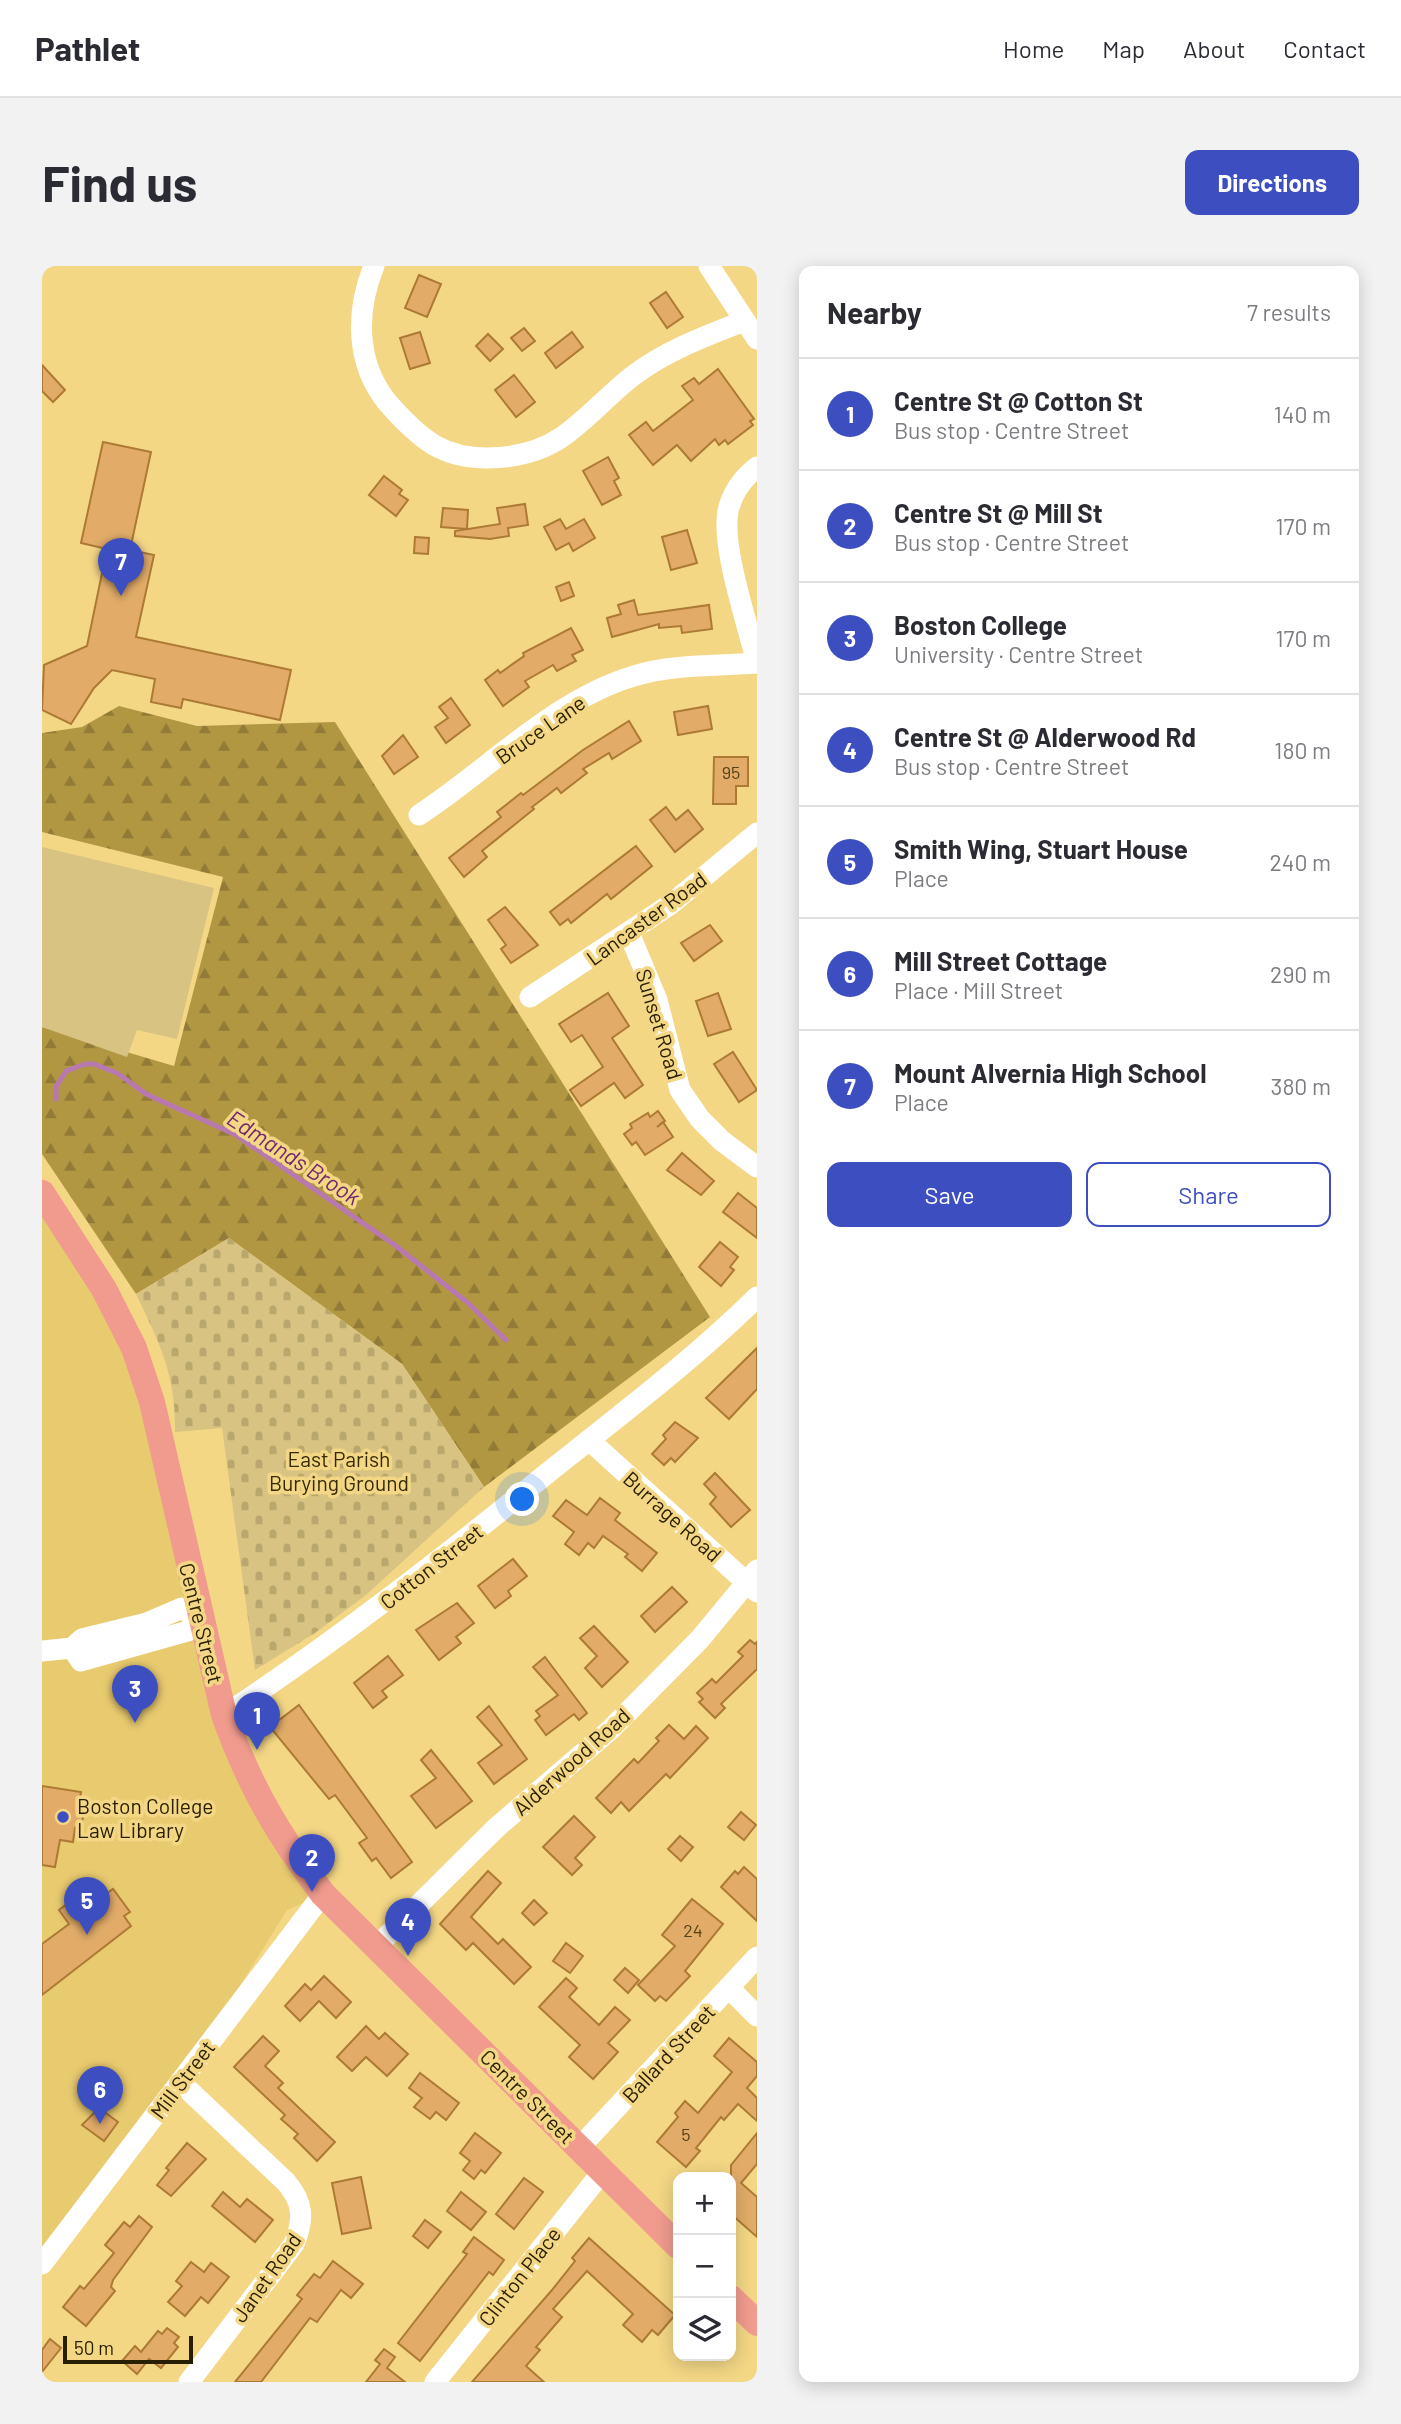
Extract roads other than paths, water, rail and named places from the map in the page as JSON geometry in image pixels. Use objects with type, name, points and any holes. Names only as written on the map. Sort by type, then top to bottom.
[{"type":"main road","name":"Centre Street","points":[[42,1193],[104,1289],[134,1348],[152,1402],[200,1621],[224,1715],[240,1761],[284,1843],[323,1894],[673,2241]]},
{"type":"main road","points":[[736,2303],[757,2323]]},
{"type":"street","points":[[374,266],[362,302],[361,334],[364,352],[381,394],[408,425],[436,446],[480,457],[520,455],[542,448],[561,438],[635,374],[699,339],[744,321]]},
{"type":"street","points":[[709,266],[757,339]]},
{"type":"street","points":[[757,467],[737,486],[728,511],[727,540],[757,663]]},
{"type":"street","name":"Bruce Lane","points":[[419,815],[572,703],[602,687],[637,675],[757,663]]},
{"type":"street","name":"Lancaster Road","points":[[530,997],[671,904],[757,833]]},
{"type":"street","name":"Sunset Road","points":[[629,933],[657,1000],[680,1090],[700,1119],[722,1141],[757,1167]]},
{"type":"street","name":"Cotton Street","points":[[224,1715],[384,1604],[721,1332],[757,1297]]},
{"type":"street","name":"Burrage Road","points":[[589,1440],[754,1582]]},
{"type":"street","name":"Alderwood Road","points":[[377,1945],[496,1828],[610,1730],[754,1582]]},
{"type":"street","points":[[42,1651],[72,1648],[82,1639],[146,1623],[182,1608],[200,1621]]},
{"type":"street","name":"Mill Street","points":[[42,2264],[323,1894]]},
{"type":"street","name":"Ballard Street","points":[[579,2148],[757,1958]]},
{"type":"street","points":[[729,1988],[757,2016]]},
{"type":"street","name":"Janet Road","points":[[180,2082],[286,2182],[297,2195],[302,2210],[301,2227],[293,2244],[189,2382]]},
{"type":"street","name":"Clinton Place","points":[[435,2382],[603,2171]]},
{"type":"waterway","name":"Edmands Brook","points":[[56,1099],[56,1087],[66,1071],[85,1064],[94,1064],[117,1073],[146,1094],[236,1135],[396,1246],[467,1302],[506,1340]]},
{"type":"place","name":"Mount Alvernia High School","points":[[121,596]]},
{"type":"place","name":"Boston College","points":[[135,1723]]},
{"type":"place","name":"Centre St @ Cotton St","points":[[257,1750]]},
{"type":"place","name":"Boston College Law Library","points":[[63,1817]]},
{"type":"place","name":"Centre St @ Mill St","points":[[312,1892]]},
{"type":"place","name":"Smith Wing, Stuart House","points":[[87,1935]]},
{"type":"place","name":"Centre St @ Alderwood Rd","points":[[408,1956]]},
{"type":"place","name":"Mill Street Cottage","points":[[100,2124]]},
{"type":"park label","name":"East Parish Burying Ground","points":[[339,1470]]}]
